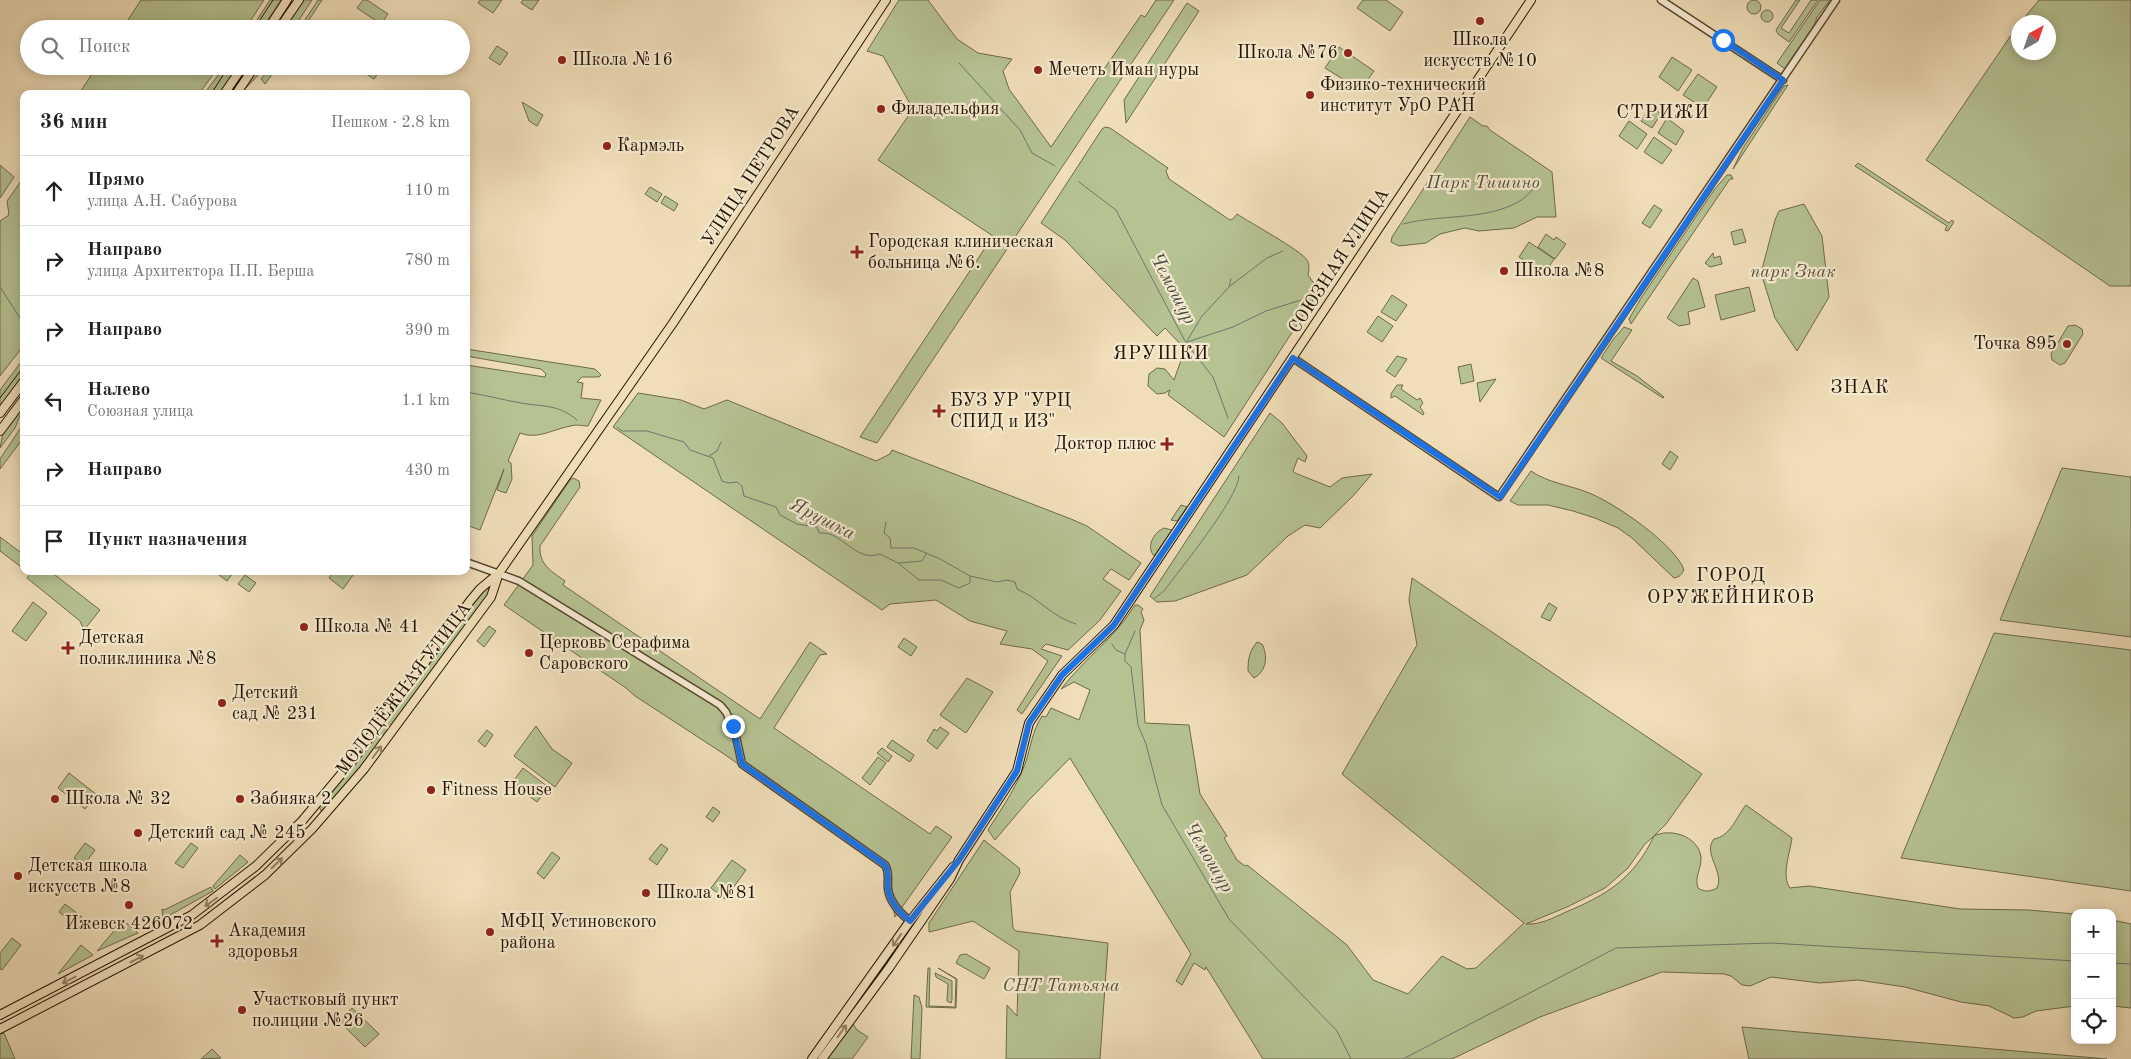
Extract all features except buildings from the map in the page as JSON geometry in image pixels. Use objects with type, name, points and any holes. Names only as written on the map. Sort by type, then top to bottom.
[{"type":"main road","points":[[274,20],[287,0]]},
{"type":"main road","points":[[285,20],[298,0]]},
{"type":"main road","name":"УЛИЦА ПЕТРОВА","points":[[640,370],[886,0]]},
{"type":"main road","name":"СОЮЗНАЯ УЛИЦА","points":[[822,1059],[889,968],[1017,771],[1029,723],[1062,675],[1114,625],[1531,0]]},
{"type":"main road","points":[[227,90],[237,75]]},
{"type":"main road","points":[[239,90],[248,75]]},
{"type":"main road","name":"МОЛОДЁЖНАЯ УЛИЦА","points":[[0,1015],[192,915],[256,866],[302,821],[353,760],[475,595],[498,573],[640,370]]},
{"type":"main road","points":[[0,414],[20,386]]},
{"type":"main road","points":[[0,431],[20,404]]},
{"type":"main road","name":"МОЛОДЁЖНАЯ УЛИЦА","points":[[0,1029],[200,926],[265,875],[312,829],[364,769],[491,597],[498,573]]},
{"type":"main road","points":[[302,821],[312,829]]},
{"type":"main road","name":"СОЮЗНАЯ УЛИЦА","points":[[812,1059],[910,921],[948,877]]},
{"type":"street","points":[[1661,0],[1783,80]]},
{"type":"street","points":[[1293,358],[1500,497],[1836,0]]},
{"type":"street","points":[[470,563],[526,585],[720,706],[726,712],[736,732],[742,764],[885,865],[888,873],[888,890],[894,904],[900,913],[910,921]]},
{"type":"green space","points":[[141,0],[264,0],[251,20],[128,20]]},
{"type":"green space","points":[[270,0],[281,0],[268,20],[257,20]]},
{"type":"green space","points":[[303,0],[312,0],[299,20],[290,20]]},
{"type":"green space","points":[[318,0],[322,0],[309,20],[305,20]]},
{"type":"green space","points":[[363,0],[367,0],[388,14],[384,20],[375,20],[357,8]]},
{"type":"green space","points":[[480,0],[502,0],[493,13],[478,3]]},
{"type":"green space","points":[[523,0],[539,0],[532,10],[521,3]]},
{"type":"green space","points":[[899,0],[928,0],[957,39],[978,53],[1012,59],[1003,71],[1009,89],[1051,147],[1141,15],[1145,17],[1156,0],[1174,0],[877,443],[860,437],[993,236],[878,160],[913,109],[883,56],[867,51]]},
{"type":"green space","points":[[1363,0],[1386,0],[1403,12],[1390,31],[1357,8]]},
{"type":"green space","points":[[1751,0],[1757,0],[1761,7],[1757,14],[1751,14],[1747,10],[1747,4]]},
{"type":"green space","points":[[1796,0],[1800,0],[1781,28],[1789,33],[1811,0],[1818,0],[1789,42],[1778,34],[1776,30]]},
{"type":"green space","points":[[1820,0],[1830,0],[1817,17],[1814,26],[1785,69],[1777,63]]},
{"type":"green space","points":[[2039,0],[2131,0],[2131,286],[2110,286],[1926,160],[2011,35],[2011,60],[2056,60],[2056,15],[2027,15]]},
{"type":"green space","points":[[1187,3],[1199,11],[1126,123],[1124,100]]},
{"type":"green space","points":[[1765,10],[1769,10],[1773,16],[1769,22],[1765,22],[1761,18],[1761,14]]},
{"type":"green space","points":[[497,46],[508,53],[500,65],[489,58]]},
{"type":"green space","points":[[1339,47],[1374,71],[1362,88],[1357,88],[1325,68]]},
{"type":"green space","points":[[1672,57],[1692,70],[1678,91],[1659,77]]},
{"type":"green space","points":[[1698,74],[1717,87],[1703,108],[1683,95]]},
{"type":"green space","points":[[91,75],[213,75],[202,90],[82,90]]},
{"type":"green space","points":[[218,75],[232,75],[222,90],[207,90]]},
{"type":"green space","points":[[253,75],[258,75],[244,90]]},
{"type":"green space","points":[[264,75],[272,75],[265,84],[261,79]]},
{"type":"green space","points":[[368,75],[377,75],[374,79]]},
{"type":"green space","points":[[1788,85],[1733,169],[1743,148],[1784,86]]},
{"type":"green space","points":[[522,102],[543,115],[537,126],[529,121]]},
{"type":"green space","points":[[1654,109],[1661,114],[1652,128],[1641,121],[1647,112],[1650,114]]},
{"type":"green space","name":"Парк Тишино","points":[[1470,117],[1483,126],[1487,126],[1490,130],[1552,172],[1556,217],[1537,217],[1514,228],[1479,231],[1465,228],[1440,234],[1426,243],[1399,246],[1391,242],[1392,237]]},
{"type":"green space","points":[[1667,118],[1684,131],[1676,145],[1658,133]]},
{"type":"green space","points":[[1629,121],[1647,134],[1637,149],[1619,136]]},
{"type":"green space","points":[[1105,127],[1110,128],[1168,168],[1166,171],[1169,179],[1230,220],[1237,214],[1296,250],[1308,262],[1308,275],[1319,291],[1224,437],[1168,395],[1170,390],[1157,394],[1148,386],[1149,374],[1157,368],[1165,369],[1174,380],[1185,349],[1165,328],[1157,336],[1065,240],[1041,223]]},
{"type":"green space","points":[[1654,137],[1672,150],[1662,164],[1644,152]]},
{"type":"green space","points":[[1858,163],[1949,223],[1952,220],[1954,222],[1948,231],[1945,230],[1947,226],[1855,166]]},
{"type":"green space","points":[[0,165],[14,177],[0,198]]},
{"type":"green space","points":[[1727,175],[1731,175],[1733,179],[1730,179],[1631,324],[1629,319],[1641,298],[1714,190]]},
{"type":"green space","points":[[20,183],[20,350],[0,376],[0,221],[9,215],[7,201]]},
{"type":"green space","points":[[650,187],[662,194],[657,202],[645,194]]},
{"type":"green space","points":[[665,196],[678,204],[674,211],[661,203]]},
{"type":"green space","name":"парк Знак","points":[[1804,204],[1822,236],[1829,297],[1797,351],[1775,318],[1761,273],[1779,211]]},
{"type":"green space","points":[[1654,205],[1662,210],[1650,228],[1642,223]]},
{"type":"green space","points":[[1742,229],[1746,242],[1734,245],[1731,232]]},
{"type":"green space","points":[[1546,234],[1554,240],[1556,237],[1566,244],[1555,259],[1538,247]]},
{"type":"green space","points":[[1529,242],[1554,259],[1544,274],[1519,257]]},
{"type":"green space","points":[[1713,253],[1714,258],[1720,256],[1722,264],[1710,267],[1705,263]]},
{"type":"green space","points":[[1693,278],[1698,281],[1705,307],[1688,312],[1690,324],[1679,326],[1667,318]]},
{"type":"green space","points":[[1749,287],[1755,311],[1721,320],[1715,295]]},
{"type":"green space","points":[[1392,295],[1407,305],[1396,321],[1381,312]]},
{"type":"green space","points":[[1378,316],[1393,326],[1382,342],[1367,332]]},
{"type":"green space","name":"Точка 895","points":[[2075,325],[2082,329],[2083,334],[2065,363],[2060,365],[2052,360],[2051,354],[2068,326]]},
{"type":"green space","points":[[1624,327],[1632,330],[1611,361],[1637,376],[1663,398],[1601,358]]},
{"type":"green space","points":[[470,350],[595,369],[601,375],[599,377],[582,377],[577,382],[583,383],[581,398],[601,400],[588,426],[573,425],[539,435],[520,433],[508,461],[511,463],[512,479],[506,493],[497,490],[504,469],[480,530],[470,526],[470,366],[545,377],[546,374],[541,369],[470,357]]},
{"type":"green space","points":[[1397,356],[1407,359],[1395,377],[1386,371]]},
{"type":"green space","points":[[20,363],[20,379],[0,406],[0,390]]},
{"type":"green space","points":[[1471,364],[1474,381],[1461,384],[1458,367]]},
{"type":"green space","points":[[1496,379],[1480,402],[1477,383]]},
{"type":"green space","points":[[1397,385],[1403,385],[1401,389],[1417,400],[1420,398],[1423,403],[1420,407],[1424,413],[1423,415],[1395,396],[1391,398],[1391,394]]},
{"type":"green space","points":[[638,393],[681,400],[704,409],[727,400],[876,461],[890,454],[892,450],[1087,526],[1141,563],[1129,580],[1111,569],[1103,579],[1121,591],[1100,620],[1068,650],[1046,644],[1041,649],[1062,656],[1022,714],[1017,710],[1048,661],[1032,649],[1000,644],[1007,631],[970,621],[936,600],[890,604],[882,610],[613,427]]},
{"type":"green space","points":[[20,410],[15,428],[0,448],[3,433]]},
{"type":"green space","points":[[1270,413],[1282,423],[1307,456],[1305,462],[1298,458],[1293,471],[1295,473],[1330,487],[1342,478],[1372,474],[1353,496],[1320,528],[1305,525],[1288,536],[1247,575],[1175,601],[1157,602],[1150,596]]},
{"type":"green space","points":[[20,429],[20,442],[0,469],[0,459]]},
{"type":"green space","points":[[1670,451],[1678,457],[1670,470],[1662,464]]},
{"type":"green space","points":[[2062,468],[2131,477],[2131,637],[2000,620]]},
{"type":"green space","points":[[1531,471],[1545,478],[1589,493],[1613,505],[1657,537],[1679,560],[1684,570],[1679,576],[1674,578],[1632,538],[1618,528],[1595,518],[1548,505],[1518,505],[1510,501]]},
{"type":"green space","points":[[573,478],[579,481],[580,487],[540,546],[540,553],[544,563],[551,571],[565,581],[563,585],[760,719],[810,642],[827,654],[820,655],[774,728],[930,834],[936,826],[952,837],[895,917],[885,867],[724,754],[635,696],[504,605],[533,565],[532,536]]},
{"type":"green space","points":[[1181,505],[1187,507],[1177,521],[1171,520]]},
{"type":"green space","points":[[1164,528],[1172,530],[1154,556],[1151,549],[1152,540]]},
{"type":"green space","points":[[0,537],[20,552],[20,566],[0,551]]},
{"type":"green space","points":[[29,575],[55,575],[100,610],[84,630],[80,621],[27,578]]},
{"type":"green space","points":[[219,575],[232,575],[227,581]]},
{"type":"green space","points":[[245,575],[256,583],[249,592],[238,584]]},
{"type":"green space","points":[[331,575],[353,575],[343,589],[329,578]]},
{"type":"green space","points":[[1412,578],[1702,774],[1666,824],[1654,836],[1675,833],[1694,843],[1699,849],[1701,857],[1697,880],[1698,888],[1707,891],[1717,888],[1719,882],[1711,844],[1714,839],[1729,830],[1746,805],[1792,838],[1786,871],[1787,883],[1790,888],[1809,886],[1960,909],[2028,910],[2071,914],[2071,1007],[2036,1011],[2023,1017],[2014,1018],[1989,1006],[1961,1002],[1905,987],[1858,980],[1820,983],[1771,977],[1750,986],[1742,985],[1731,976],[1724,974],[1662,972],[1540,1017],[1452,1059],[1263,1059],[1206,967],[1205,970],[1194,963],[1182,985],[1176,981],[1191,954],[1070,758],[1028,801],[995,840],[988,830],[1017,781],[1025,764],[1036,727],[1042,716],[1046,717],[1051,708],[1079,720],[1090,690],[1074,682],[1061,689],[1118,628],[1135,605],[1138,605],[1143,609],[1141,612],[1144,620],[1140,630],[1145,723],[1189,725],[1200,794],[1227,836],[1224,838],[1237,860],[1245,866],[1247,865],[1347,945],[1373,980],[1408,994],[1442,956],[1467,969],[1476,968],[1524,923],[1342,774],[1417,645],[1409,600]],"holes":[[[1654,836],[1646,851],[1628,874],[1607,892],[1551,919],[1526,924],[1567,907],[1605,888],[1628,868],[1645,844]]]},
{"type":"green space","points":[[484,588],[489,589],[490,592],[360,768],[321,811],[319,806],[368,746]]},
{"type":"green space","points":[[33,602],[47,613],[26,641],[12,631]]},
{"type":"green space","points":[[1549,603],[1557,608],[1550,621],[1541,617]]},
{"type":"green space","points":[[489,626],[496,631],[484,647],[477,641]]},
{"type":"green space","points":[[1994,633],[2131,650],[2131,891],[1901,858]]},
{"type":"green space","points":[[904,638],[917,647],[911,656],[898,647]]},
{"type":"green space","points":[[1257,642],[1262,644],[1266,658],[1262,671],[1254,678],[1248,671],[1248,663],[1251,652]]},
{"type":"green space","points":[[967,678],[993,692],[966,733],[940,715]]},
{"type":"green space","points":[[536,726],[552,749],[572,763],[555,787],[514,756]]},
{"type":"green space","points":[[940,727],[949,733],[937,749],[927,741],[934,729],[937,731]]},
{"type":"green space","points":[[487,730],[493,735],[485,747],[478,741]]},
{"type":"green space","points":[[892,740],[914,755],[910,762],[887,747]]},
{"type":"green space","points":[[882,748],[892,756],[888,762],[877,753]]},
{"type":"green space","points":[[878,757],[886,763],[870,785],[862,778]]},
{"type":"green space","points":[[523,768],[548,787],[537,802],[512,783]]},
{"type":"green space","points":[[69,773],[97,795],[85,809],[58,788]]},
{"type":"green space","points":[[713,807],[720,812],[713,822],[706,817]]},
{"type":"green space","name":"СНТ Татьяна","points":[[984,840],[1019,868],[1020,873],[1010,892],[1013,928],[1016,931],[1108,943],[1100,1059],[1006,1059],[1007,1005],[1017,1016],[1019,951],[973,921],[929,932],[929,923]]},
{"type":"green space","points":[[85,843],[95,850],[84,865],[74,858]]},
{"type":"green space","points":[[191,843],[198,848],[183,868],[175,863]]},
{"type":"green space","points":[[661,844],[668,849],[657,865],[649,859]]},
{"type":"green space","points":[[552,852],[560,858],[544,879],[537,873]]},
{"type":"green space","points":[[240,855],[248,862],[215,889],[213,886]]},
{"type":"green space","points":[[732,860],[746,870],[725,899],[711,888]]},
{"type":"green space","points":[[211,887],[213,891],[163,919],[162,909],[164,910]]},
{"type":"green space","points":[[65,904],[82,917],[76,925],[59,912]]},
{"type":"green space","points":[[123,920],[138,933],[97,951]]},
{"type":"green space","points":[[2116,921],[2131,924],[2131,1008],[2116,1006]]},
{"type":"green space","points":[[12,938],[21,945],[2,970],[0,969],[0,953]]},
{"type":"green space","points":[[81,945],[93,955],[58,974]]},
{"type":"green space","points":[[966,954],[990,968],[984,979],[956,963],[960,955]]},
{"type":"green space","points":[[928,968],[930,968],[929,1006],[955,1007],[956,979],[938,968],[957,979],[956,1008],[926,1007]]},
{"type":"green space","points":[[935,973],[952,981],[951,1003],[947,1001],[948,984],[936,977]]},
{"type":"green space","points":[[914,995],[919,997],[922,1008],[920,1059],[911,1059]]},
{"type":"green space","points":[[352,1008],[379,1034],[365,1047],[339,1021]]},
{"type":"green space","points":[[853,1024],[857,1030],[868,1037],[852,1059],[827,1059]]},
{"type":"green space","points":[[1742,1027],[2107,1059],[1749,1059]]},
{"type":"green space","points":[[4,1033],[15,1059],[0,1059],[0,1034]]},
{"type":"green space","points":[[212,1049],[221,1058],[201,1059]]},
{"type":"waterway","name":"Чемошур","points":[[959,63],[1020,130],[1032,153],[1055,166]]},
{"type":"waterway","points":[[1403,224],[1431,219],[1476,215],[1505,208],[1521,200],[1541,181]]},
{"type":"waterway","name":"Чемошур","points":[[1079,182],[1116,210],[1186,343],[1213,377],[1228,418]]},
{"type":"waterway","points":[[1230,286],[1267,258],[1283,251]]},
{"type":"waterway","points":[[1187,341],[1202,316],[1229,287],[1231,279]]},
{"type":"waterway","points":[[0,287],[20,318]]},
{"type":"waterway","points":[[1187,342],[1233,327],[1266,311],[1301,300]]},
{"type":"waterway","name":"Ярушка","points":[[470,393],[550,407],[563,411],[577,420]]},
{"type":"waterway","name":"Ярушка","points":[[617,427],[622,431],[647,431],[684,442],[690,450],[713,458],[722,481],[728,483],[737,482],[742,486],[744,496],[776,507],[780,515],[797,524],[817,527],[819,533],[832,535],[860,553],[866,555],[880,554],[898,563],[919,580],[941,580],[959,588],[970,583],[970,576],[997,582],[1007,580],[1015,582],[1017,589],[1060,617],[1076,624]]},
{"type":"waterway","points":[[709,456],[717,451],[721,442]]},
{"type":"waterway","name":"Чемошур","points":[[1155,598],[1164,591],[1219,517],[1236,487],[1239,476]]},
{"type":"waterway","points":[[886,522],[884,533],[890,538],[891,548],[914,548],[940,559],[970,576]]},
{"type":"waterway","points":[[899,563],[922,561],[926,554]]},
{"type":"waterway","name":"Чемошур","points":[[1135,631],[1125,654],[1125,661],[1131,667],[1138,725],[1146,744],[1162,805],[1229,919],[1337,1031],[1351,1059]]},
{"type":"waterway","name":"Ярушка","points":[[1112,644],[1116,650],[1125,654]]},
{"type":"waterway","points":[[1403,1059],[1616,948],[1771,943],[2071,961]]},
{"type":"waterway","points":[[2116,963],[2131,964]]},
{"type":"tram line","points":[[260,20],[273,0]]},
{"type":"tram line","points":[[214,90],[223,75]]},
{"type":"tram line","points":[[0,398],[20,371]]},
{"type":"place","name":"Школа искусств №10","points":[[1480,21]]},
{"type":"place","name":"Школа №76","points":[[1348,53]]},
{"type":"place","name":"Школа №16","points":[[562,60]]},
{"type":"place","name":"Мечеть Иман нуры","points":[[1038,70]]},
{"type":"place","name":"Физико-технический институт УрО РАН","points":[[1310,95]]},
{"type":"place","name":"Филадельфия","points":[[881,109]]},
{"type":"place","name":"Кармэль","points":[[607,146]]},
{"type":"place","name":"Городская клиническая больница №6.","points":[[857,252]]},
{"type":"place","name":"Школа №8","points":[[1504,271]]},
{"type":"place","name":"Точка 895","points":[[2067,344]]},
{"type":"place","name":"БУЗ УР \"УРЦ СПИД и ИЗ\"","points":[[939,411]]},
{"type":"place","name":"Доктор плюс","points":[[1167,444]]},
{"type":"place","name":"Школа № 41","points":[[304,627]]},
{"type":"place","name":"Детская поликлиника №8","points":[[68,648]]},
{"type":"place","name":"Церковь Серафима Саровского","points":[[529,653]]},
{"type":"place","name":"Детский сад № 231","points":[[222,703]]},
{"type":"place","name":"Fitness House","points":[[431,790]]},
{"type":"place","name":"Школа № 32","points":[[55,799]]},
{"type":"place","name":"Забияка 2","points":[[240,799]]},
{"type":"place","name":"Детский сад № 245","points":[[138,833]]},
{"type":"place","name":"Детская школа искусств №8","points":[[18,876]]},
{"type":"place","name":"Школа №81","points":[[646,893]]},
{"type":"place","name":"Ижевск 426072","points":[[129,905]]},
{"type":"place","name":"МФЦ Устиновского района","points":[[490,932]]},
{"type":"place","name":"Академия здоровья","points":[[217,941]]},
{"type":"place","name":"Участковый пункт полиции №26","points":[[242,1010]]},
{"type":"district","name":"СТРИЖИ","points":[[1663,113]]},
{"type":"district","name":"ЯРУШКИ","points":[[1161,354]]},
{"type":"district","name":"ЗНАК","points":[[1860,388]]},
{"type":"district","name":"ГОРОД ОРУЖЕЙНИКОВ","points":[[1731,587]]},
{"type":"route","points":[[733,726],[738,739],[742,764],[885,865],[888,870],[888,890],[894,904],[900,913],[910,921],[959,860],[1017,771],[1029,723],[1062,675],[1114,625],[1293,358],[1500,497],[1642,285],[1783,80],[1723,40]]}]
